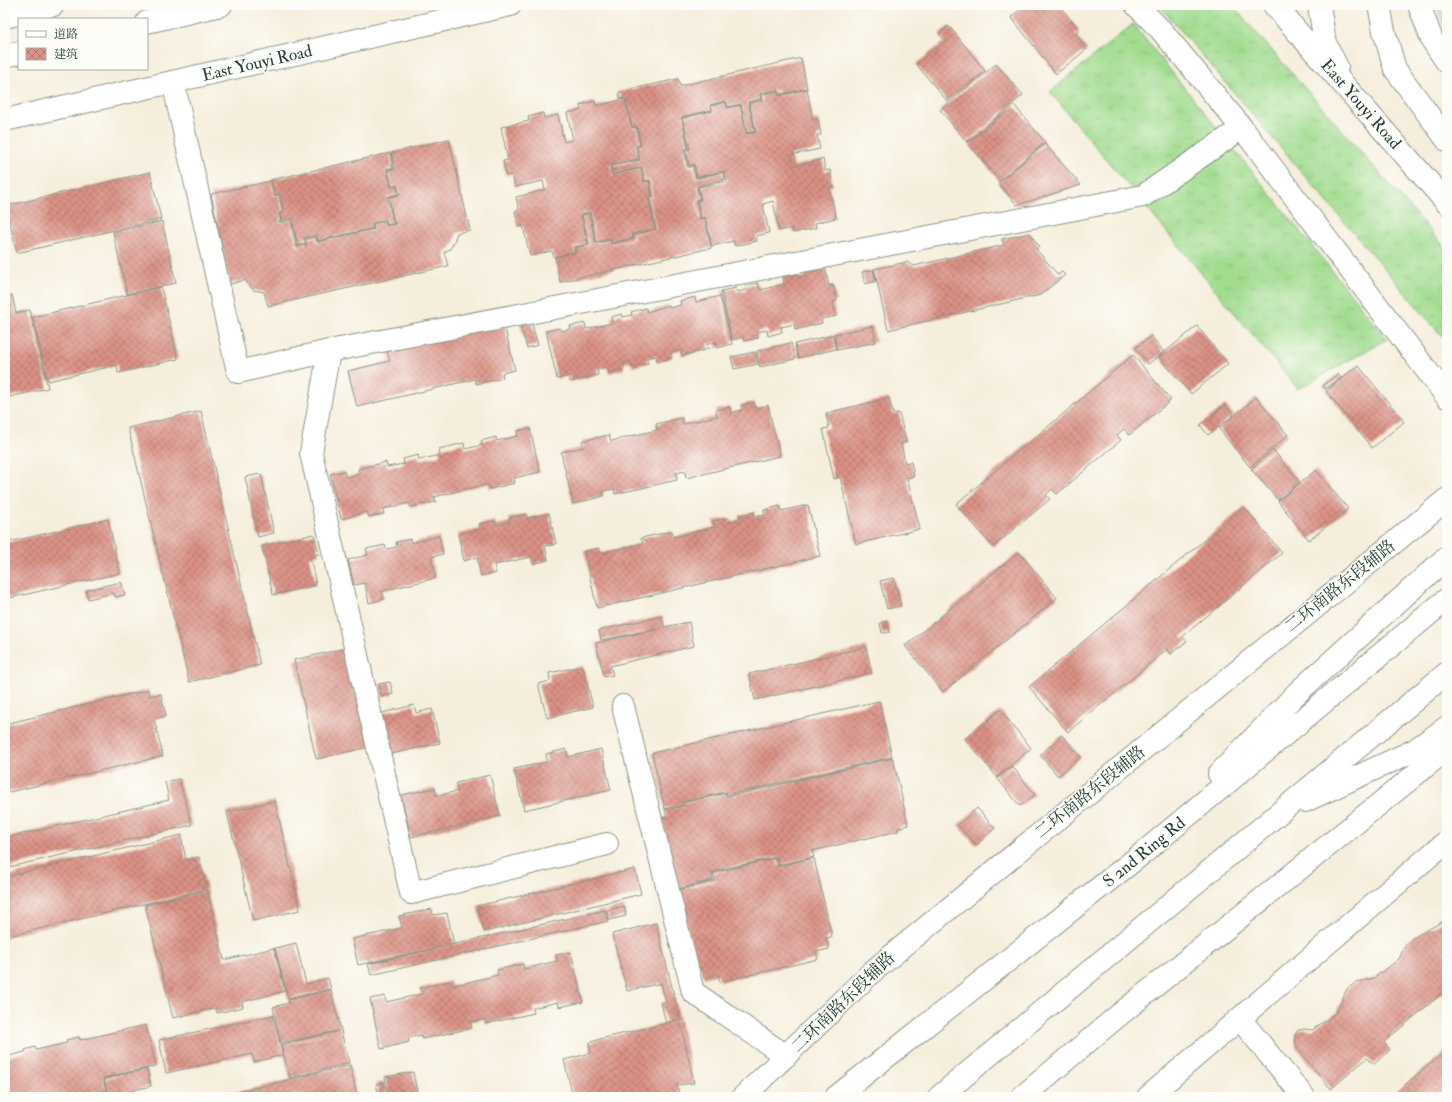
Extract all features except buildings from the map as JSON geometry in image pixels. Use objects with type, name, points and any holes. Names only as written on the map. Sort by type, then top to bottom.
[{"type":"main road","points":[[5,17],[53,5]]},
{"type":"main road","points":[[148,22],[221,5]]},
{"type":"main road","name":"East Youyi Road","points":[[5,120],[510,5]]},
{"type":"main road","points":[[1136,5],[1161,30],[1242,128],[1447,397]]},
{"type":"main road","name":"East Youyi Road","points":[[1274,5],[1447,203]]},
{"type":"main road","points":[[1319,5],[1326,43],[1333,61],[1356,99]]},
{"type":"main road","points":[[1379,5],[1384,31],[1395,69],[1447,140]]},
{"type":"main road","points":[[1419,5],[1432,40],[1447,62]]},
{"type":"main road","points":[[5,56],[18,53]]},
{"type":"main road","points":[[173,82],[238,372],[329,351],[1143,196],[1242,128]]},
{"type":"main road","points":[[329,351],[311,453],[412,893],[607,844]]},
{"type":"main road","name":"二环南路东段辅路","points":[[743,1097],[879,966],[1447,499]]},
{"type":"main road","points":[[1144,853],[1298,692],[1447,557]]},
{"type":"main road","name":"S 2nd Ring Rd","points":[[836,1097],[1144,853],[1447,599]]},
{"type":"main road","points":[[939,1097],[1447,673]]},
{"type":"main road","points":[[623,706],[693,992],[786,1056]]},
{"type":"main road","points":[[1279,814],[1415,750],[1447,727]]},
{"type":"main road","points":[[1022,1097],[1113,1020],[1447,749]]},
{"type":"main road","points":[[1148,1097],[1447,841]]},
{"type":"main road","points":[[1240,1019],[1304,1097]]},
{"type":"green space","points":[[1159,5],[1232,5],[1447,250],[1447,342]]},
{"type":"green space","points":[[1436,5],[1447,5],[1447,34]]},
{"type":"green space","points":[[1133,24],[1387,339],[1298,389],[1050,92]]}]
